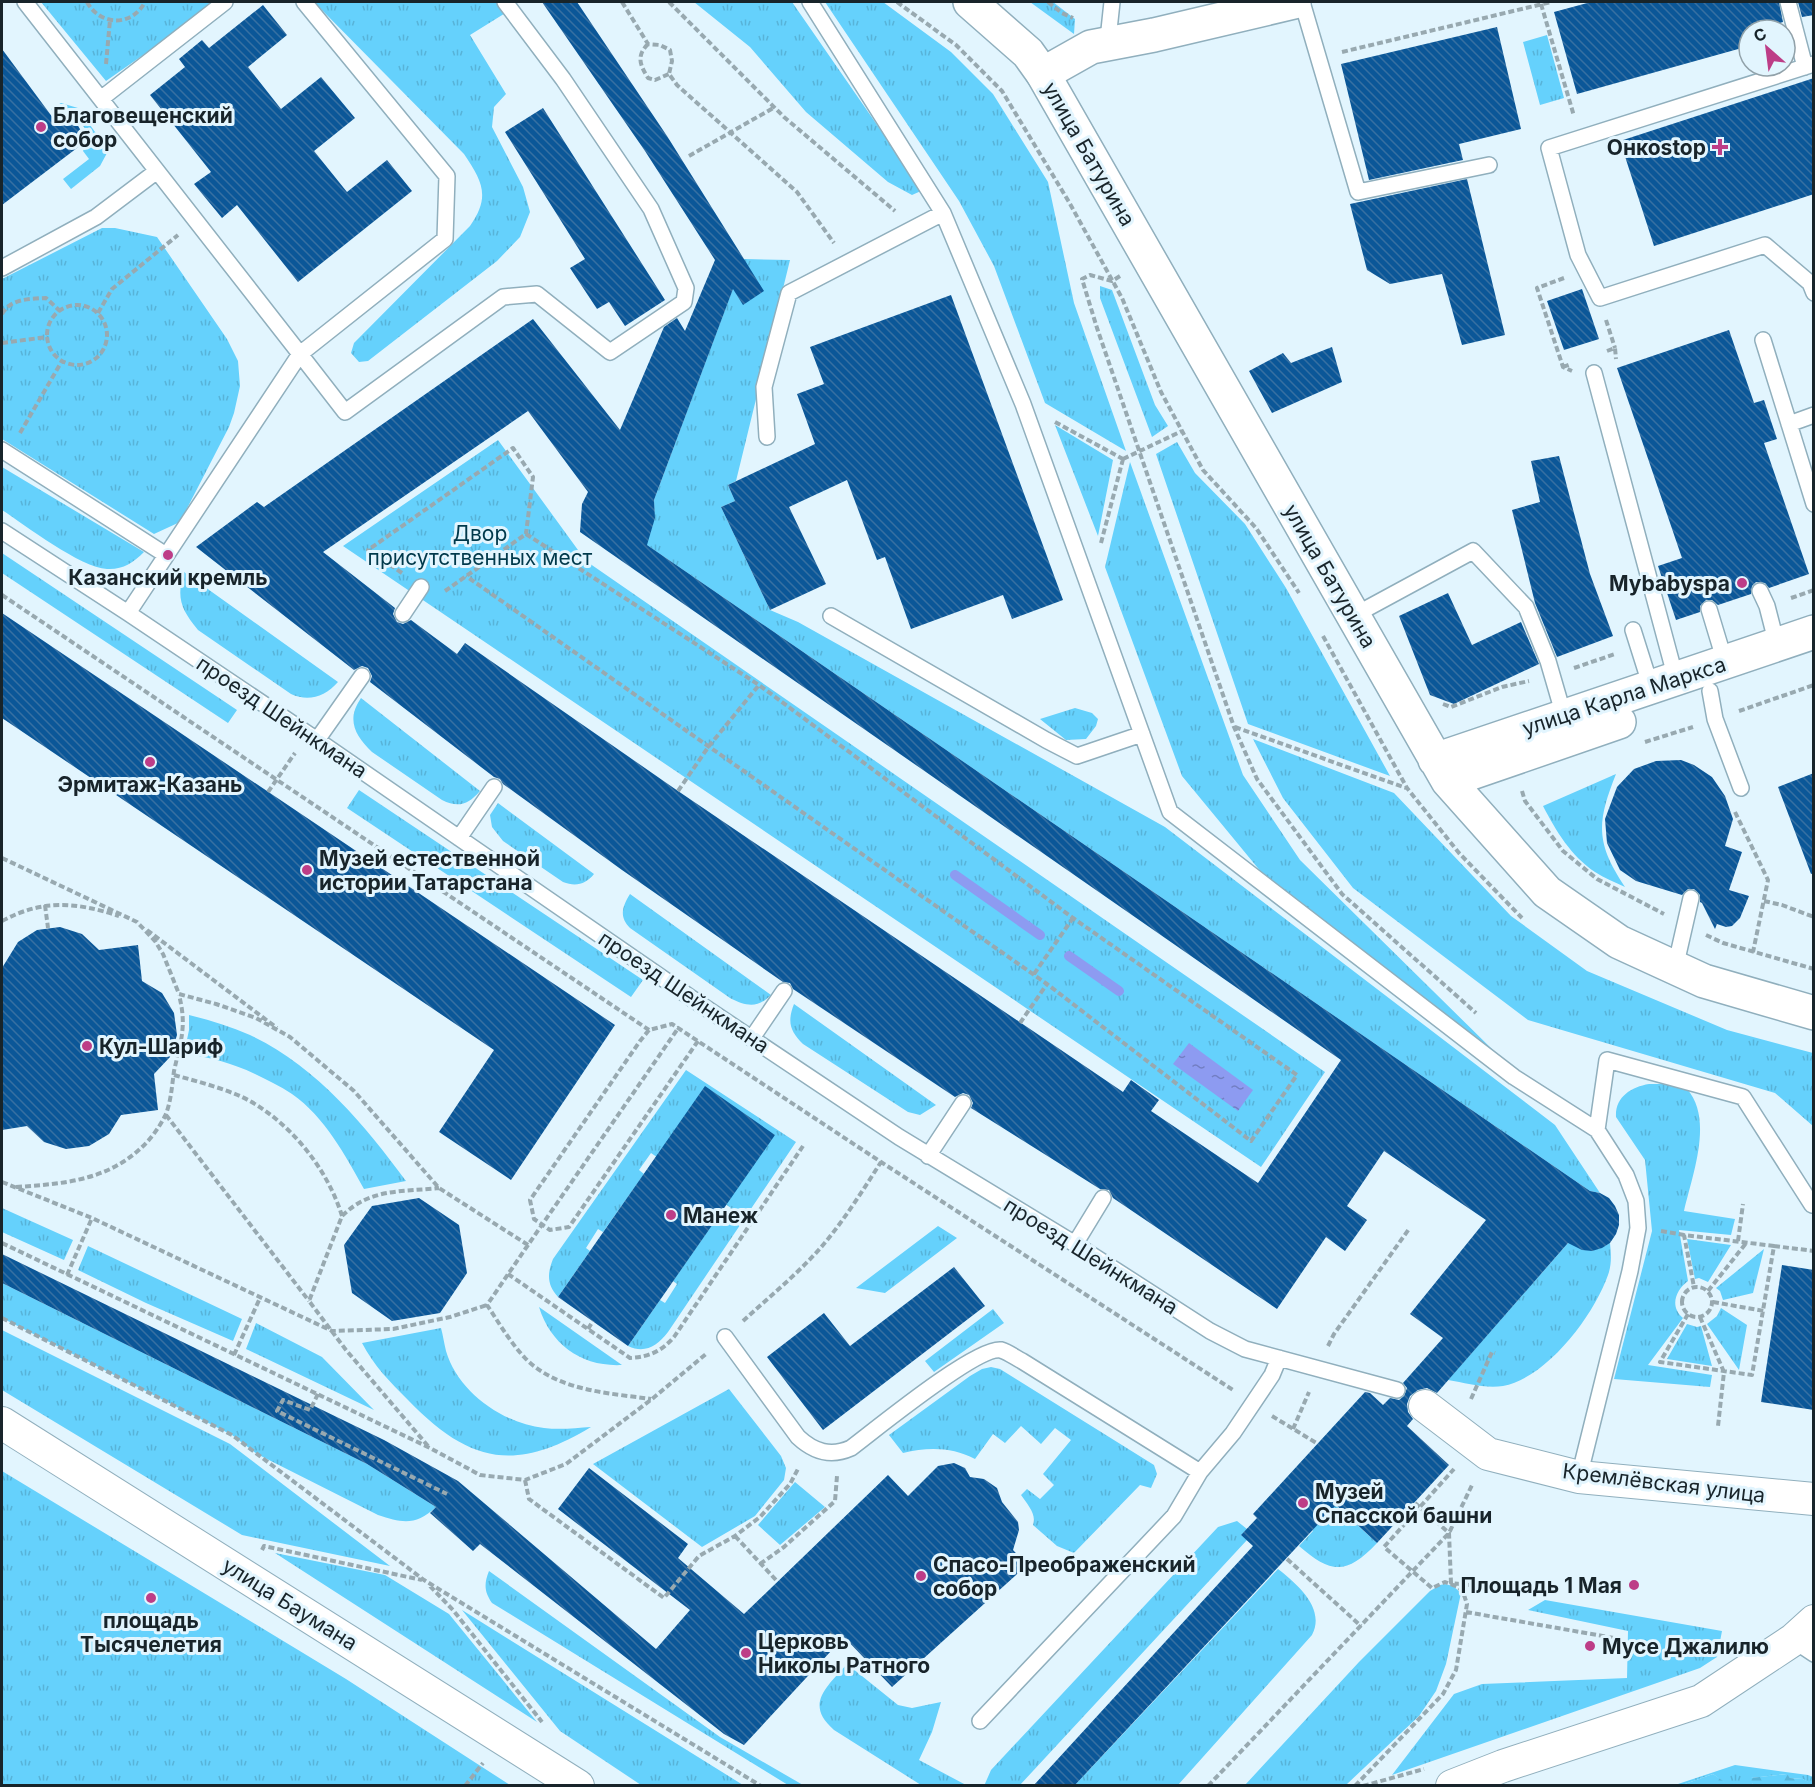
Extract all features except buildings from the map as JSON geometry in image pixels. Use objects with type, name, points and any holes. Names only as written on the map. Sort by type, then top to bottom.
[{"type":"main road","name":"улица Батурина","points":[[970,2],[1028,53],[1043,74],[1441,770],[1547,892],[1619,942],[1704,981],[1814,1013]]},
{"type":"main road","points":[[1043,74],[1091,47],[1154,35],[1294,2]]},
{"type":"main road","name":"улица Карла Маркса","points":[[1441,770],[1564,716],[1814,632]]},
{"type":"main road","name":"улица Карла Маркса","points":[[1441,770],[1712,705],[1814,656]]},
{"type":"street","name":"Кремлёвская улица","points":[[1425,1406],[1488,1454],[1579,1477],[1814,1499]]},
{"type":"street","name":"улица Баумана","points":[[2,1423],[578,1785]]},
{"type":"street","points":[[1452,1785],[1701,1701],[1807,1638]]},
{"type":"lane","points":[[25,2],[345,412],[503,297],[537,294],[610,352],[684,302],[686,288],[651,209],[563,79],[505,2]]},
{"type":"lane","points":[[102,98],[225,2]]},
{"type":"lane","points":[[128,613],[300,354],[445,238],[447,176],[304,2]]},
{"type":"lane","points":[[810,2],[943,213],[1023,404],[1170,812],[1514,1077],[1597,1130],[1626,1175],[1636,1201],[1638,1228],[1627,1283],[1579,1477]]},
{"type":"lane","points":[[1109,30],[1112,2]]},
{"type":"lane","points":[[1302,2],[1358,192],[1489,165]]},
{"type":"lane","points":[[1788,2],[1809,66],[1550,148],[1578,255],[1588,270],[1600,298],[1765,245],[1810,283],[1814,293]]},
{"type":"lane","points":[[2,268],[96,218],[156,171]]},
{"type":"lane","points":[[767,437],[764,387],[789,293],[943,213]]},
{"type":"lane","points":[[1763,340],[1814,504]]},
{"type":"lane","points":[[1587,374],[1663,683]]},
{"type":"lane","points":[[1789,424],[1814,415]]},
{"type":"lane","points":[[5,452],[166,555]]},
{"type":"lane","name":"проезд Шейнкмана","points":[[2,531],[313,737],[697,1002],[899,1137],[1076,1244],[1228,1342],[1245,1349],[1397,1390]]},
{"type":"lane","points":[[1353,616],[1473,551],[1526,607],[1548,661],[1564,716]]},
{"type":"lane","points":[[403,614],[421,587]]},
{"type":"lane","points":[[1760,591],[1767,606],[1777,645]]},
{"type":"lane","points":[[1708,609],[1725,662]]},
{"type":"lane","points":[[831,616],[1077,756],[1142,734]]},
{"type":"lane","points":[[1633,630],[1663,683]]},
{"type":"lane","points":[[313,737],[362,676]]},
{"type":"lane","points":[[1712,705],[1741,788]]},
{"type":"lane","points":[[459,838],[494,787]]},
{"type":"lane","points":[[1675,968],[1691,898]]},
{"type":"lane","points":[[752,1038],[784,991]]},
{"type":"lane","points":[[1597,1130],[1607,1060],[1743,1097],[1812,1205]]},
{"type":"lane","points":[[928,1156],[963,1103]]},
{"type":"lane","points":[[1076,1244],[1103,1198]]},
{"type":"lane","points":[[725,1337],[798,1437],[811,1447],[826,1453],[836,1453],[851,1448],[963,1366],[988,1352],[1000,1350],[1022,1361],[1200,1472]]},
{"type":"lane","points":[[980,1721],[1174,1516],[1200,1472],[1233,1433],[1272,1376],[1279,1358]]},
{"type":"path","points":[[87,2],[101,18],[110,20],[126,20],[133,16],[145,2]]},
{"type":"path","points":[[622,2],[648,44]]},
{"type":"path","points":[[669,2],[775,107],[915,228]]},
{"type":"path","points":[[897,2],[956,45],[1002,91],[1069,202],[1122,298],[1161,393],[1203,470],[1256,528],[1303,600]]},
{"type":"path","points":[[1048,2],[1062,13],[1075,19]]},
{"type":"path","points":[[1320,57],[1551,2]]},
{"type":"path","points":[[1541,4],[1580,138]]},
{"type":"path","points":[[102,98],[110,20]]},
{"type":"path","points":[[669,74],[655,80],[648,78],[639,60],[643,49],[648,44],[660,45],[670,50],[672,61],[669,74],[677,85],[797,192],[849,262]]},
{"type":"path","points":[[689,156],[775,107]]},
{"type":"path","points":[[98,313],[112,289],[195,221]]},
{"type":"path","points":[[1587,374],[1563,367],[1537,288],[1588,270]]},
{"type":"path","points":[[1112,281],[1090,275],[1082,279],[1234,727],[1257,779],[1342,894],[1479,1016]]},
{"type":"path","points":[[2,314],[4,310],[22,299],[46,298],[60,311]]},
{"type":"path","points":[[79,305],[98,313],[107,330],[107,340],[99,357],[90,363],[81,365],[62,361],[54,355],[47,337],[53,318],[60,311],[79,305]]},
{"type":"path","points":[[2,343],[47,337]]},
{"type":"path","points":[[5,452],[62,361]]},
{"type":"path","points":[[1023,404],[1123,459]]},
{"type":"path","points":[[1123,459],[1182,431]]},
{"type":"path","points":[[368,550],[513,448],[533,477],[526,534],[466,576],[1034,974],[1251,1141],[1297,1075],[1074,918],[759,685],[526,534]]},
{"type":"path","points":[[1089,588],[1123,459]]},
{"type":"path","points":[[2,595],[649,1030]]},
{"type":"path","points":[[1234,727],[1407,788],[1320,631]]},
{"type":"path","points":[[678,790],[709,746],[759,685]]},
{"type":"path","points":[[1642,743],[1712,705],[1814,685]]},
{"type":"path","points":[[268,792],[313,737]]},
{"type":"path","points":[[1520,783],[1525,801],[1563,851],[1597,879],[1723,943],[1814,969]]},
{"type":"path","points":[[1733,807],[1768,880],[1753,952]]},
{"type":"path","points":[[2,858],[137,922],[290,1037],[354,1091],[439,1188],[528,1245]]},
{"type":"path","points":[[1764,901],[1814,917]]},
{"type":"path","points":[[2,921],[18,912],[45,905],[74,904],[137,922],[155,941],[163,954],[179,994],[184,1024],[165,1115],[155,1133],[144,1145],[128,1160],[107,1172],[71,1182],[13,1187]]},
{"type":"path","points":[[45,905],[48,928]]},
{"type":"path","points":[[1034,974],[1074,918]]},
{"type":"path","points":[[1020,1023],[1047,984]]},
{"type":"path","points":[[179,994],[256,1018],[290,1037]]},
{"type":"path","points":[[2,1182],[92,1218],[332,1331],[393,1329],[450,1317],[487,1305],[697,1002]]},
{"type":"path","points":[[698,1041],[569,1227],[550,1230],[534,1219],[530,1200],[649,1030],[672,1024],[1318,1444]]},
{"type":"path","points":[[174,1075],[241,1097],[257,1106],[281,1125],[301,1143],[319,1165],[342,1216]]},
{"type":"path","points":[[165,1115],[332,1331],[430,1448]]},
{"type":"path","points":[[2,1243],[430,1448],[480,1475],[525,1480],[566,1464],[652,1399],[793,1276],[822,1245],[847,1213],[899,1137]]},
{"type":"path","points":[[508,1274],[630,1358],[646,1357],[666,1346],[802,1146]]},
{"type":"path","points":[[309,1301],[342,1216],[358,1202],[396,1191],[439,1188]]},
{"type":"path","points":[[1738,1241],[1743,1204]]},
{"type":"path","points":[[67,1275],[92,1218]]},
{"type":"path","points":[[1293,1429],[1334,1334],[1409,1229]]},
{"type":"path","points":[[1694,1287],[1684,1235],[1814,1251]]},
{"type":"path","points":[[1708,1291],[1748,1242]]},
{"type":"path","points":[[1688,1314],[1660,1362],[1752,1375],[1774,1246]]},
{"type":"path","points":[[1694,1287],[1701,1287],[1708,1291],[1713,1302],[1709,1312],[1700,1317],[1688,1314],[1683,1308],[1682,1299],[1686,1291],[1694,1287]]},
{"type":"path","points":[[234,1354],[260,1298]]},
{"type":"path","points":[[1713,1302],[1764,1311]]},
{"type":"path","points":[[487,1305],[513,1344],[526,1359],[542,1371],[561,1381],[583,1388],[652,1399]]},
{"type":"path","points":[[1700,1317],[1724,1372],[1718,1426]]},
{"type":"path","points":[[2,1318],[232,1435],[424,1580],[761,1785]]},
{"type":"path","points":[[588,1329],[593,1321]]},
{"type":"path","points":[[1468,1408],[1492,1352],[1494,1353]]},
{"type":"path","points":[[318,1394],[310,1410],[283,1400],[277,1411],[447,1494]]},
{"type":"path","points":[[1208,1785],[1449,1533],[1488,1454]]},
{"type":"path","points":[[1458,1464],[1384,1547],[1432,1587],[1440,1583],[1451,1583],[1543,1593]]},
{"type":"path","points":[[760,1564],[784,1547],[835,1501],[837,1474]]},
{"type":"path","points":[[525,1480],[529,1498],[664,1598],[699,1556],[735,1536],[760,1517],[790,1484]]},
{"type":"path","points":[[1414,1503],[1449,1533],[1451,1583]]},
{"type":"path","points":[[735,1536],[776,1580]]},
{"type":"path","points":[[264,1546],[424,1580],[453,1610],[545,1726]]},
{"type":"path","points":[[1287,1559],[1361,1626]]},
{"type":"path","points":[[1355,1785],[1443,1694],[1456,1670],[1467,1604],[1463,1592],[1451,1583]]},
{"type":"path","points":[[1466,1612],[1620,1639]]},
{"type":"path","points":[[829,1634],[842,1644]]},
{"type":"path","points":[[465,1785],[487,1758]]},
{"type":"green space","points":[[41,2],[217,2],[106,81]]},
{"type":"green space","points":[[314,2],[499,2],[507,12],[470,35],[506,94],[494,107],[492,127],[523,187],[530,212],[520,237],[497,261],[368,361],[359,362],[351,353],[354,343],[470,226],[480,206],[482,189],[464,154]]},
{"type":"green space","points":[[694,2],[792,2],[921,191],[912,195],[888,182],[806,112],[750,47]]},
{"type":"green space","points":[[825,2],[883,2],[951,52],[993,94],[1048,182],[1074,303],[1126,451],[1045,403],[994,266],[959,201]]},
{"type":"green space","points":[[1030,2],[1053,2],[1075,19],[1074,34]]},
{"type":"green space","points":[[1547,35],[1564,98],[1540,105],[1523,42]]},
{"type":"green space","points":[[61,103],[78,108],[105,146],[107,153],[100,166],[71,189],[63,179],[89,159],[83,151],[87,137],[84,126],[79,122],[60,121],[51,109]]},
{"type":"green space","points":[[102,228],[115,228],[157,237],[227,339],[238,361],[240,386],[229,427],[180,522],[154,534],[2,439],[2,279]]},
{"type":"green space","points":[[744,259],[790,260],[736,481],[728,485],[735,501],[721,507],[770,610],[798,622],[1165,827],[1555,1125],[1600,1193],[1590,1191],[644,543],[653,523],[654,500]]},
{"type":"green space","points":[[1100,286],[1112,290],[1155,405],[1168,426],[1152,437],[1100,298]]},
{"type":"green space","points":[[1055,425],[1113,460],[1098,536]]},
{"type":"green space","name":"Двор присутственных мест","points":[[498,440],[586,561],[1325,1072],[1261,1167],[343,546]]},
{"type":"green space","points":[[1177,442],[1195,473],[1245,524],[1286,588],[1390,776],[1248,724],[1156,454]]},
{"type":"green space","points":[[1130,462],[1243,775],[1300,860],[1498,1055],[1271,884],[1182,776],[1105,567]]},
{"type":"green space","points":[[2,467],[144,552],[127,565],[112,569],[96,567],[68,554],[2,510]]},
{"type":"green space","points":[[2,553],[237,710],[228,723],[2,573]]},
{"type":"green space","points":[[184,572],[338,682],[328,691],[316,697],[304,698],[291,694],[198,630],[184,609],[180,596]]},
{"type":"green space","points":[[361,698],[480,791],[467,802],[453,804],[442,800],[372,752],[354,727],[354,713]]},
{"type":"green space","points":[[1075,708],[1092,713],[1098,719],[1096,726],[1086,739],[1066,740],[1040,719]]},
{"type":"green space","points":[[1253,739],[1394,793],[1511,916],[1587,971],[1727,1030],[1813,1053],[1813,1126],[1775,1093],[1528,1020],[1353,888],[1283,798]]},
{"type":"green space","points":[[1616,774],[1605,806],[1602,832],[1608,857],[1625,887],[1586,866],[1571,851],[1543,806]]},
{"type":"green space","points":[[359,790],[643,980],[631,997],[347,808]]},
{"type":"green space","points":[[498,803],[594,874],[580,884],[563,882],[503,841],[492,827],[490,815]]},
{"type":"green space","points":[[630,894],[771,995],[751,1005],[730,998],[630,928],[624,920],[623,912]]},
{"type":"green space","points":[[794,1004],[936,1105],[920,1115],[908,1112],[803,1044],[791,1026]]},
{"type":"green space","points":[[189,1015],[220,1023],[250,1035],[296,1063],[337,1098],[356,1118],[406,1181],[364,1189],[342,1150],[324,1125],[304,1103],[292,1094],[238,1067],[184,1054],[189,1030]]},
{"type":"green space","points":[[686,1070],[796,1142],[668,1332],[650,1347],[634,1348],[628,1346],[660,1300],[665,1303],[677,1284],[673,1281],[714,1222],[719,1226],[731,1208],[651,1153],[639,1170],[644,1174],[603,1232],[598,1229],[586,1248],[590,1251],[558,1297],[550,1284],[550,1270],[553,1259]]},
{"type":"green space","points":[[1649,1084],[1663,1084],[1687,1089],[1695,1101],[1699,1116],[1699,1148],[1684,1211],[1735,1219],[1731,1235],[1679,1230],[1688,1281],[1677,1293],[1675,1303],[1683,1318],[1648,1365],[1712,1375],[1710,1387],[1614,1379],[1652,1231],[1645,1160],[1616,1117],[1616,1110],[1621,1099],[1630,1090]]},
{"type":"green space","points":[[2,1208],[73,1240],[64,1260],[2,1232]]},
{"type":"green space","points":[[938,1226],[957,1238],[885,1293],[856,1288]]},
{"type":"green space","points":[[1687,1239],[1731,1245],[1708,1282],[1699,1278],[1695,1279]]},
{"type":"green space","points":[[1569,1242],[1601,1248],[1610,1243],[1611,1259],[1609,1271],[1592,1308],[1567,1342],[1552,1358],[1520,1381],[1496,1387],[1448,1380]]},
{"type":"green space","points":[[88,1246],[242,1319],[233,1341],[78,1270]]},
{"type":"green space","points":[[1764,1249],[1753,1293],[1723,1300],[1720,1291],[1716,1288]]},
{"type":"green space","points":[[2,1283],[367,1464],[436,1507],[415,1520],[402,1521],[387,1518],[257,1454],[232,1435],[2,1318]]},
{"type":"green space","points":[[539,1307],[622,1365],[594,1362],[570,1351],[551,1332]]},
{"type":"green space","points":[[1721,1308],[1747,1325],[1739,1370],[1707,1324],[1717,1316]]},
{"type":"green space","points":[[993,1309],[1004,1323],[934,1372],[925,1361]]},
{"type":"green space","points":[[256,1323],[322,1357],[374,1410],[246,1349]]},
{"type":"green space","points":[[1687,1324],[1701,1326],[1712,1366],[1667,1359]]},
{"type":"green space","points":[[441,1328],[446,1351],[460,1380],[484,1403],[513,1420],[528,1425],[562,1429],[591,1427],[564,1442],[539,1451],[516,1455],[494,1454],[473,1448],[452,1437],[430,1421],[395,1387],[377,1366],[362,1343]]},
{"type":"green space","points":[[2,1330],[230,1444],[390,1566],[242,1535],[2,1390]]},
{"type":"green space","points":[[991,1367],[1000,1369],[1154,1465],[1157,1474],[1151,1488],[1140,1485],[1074,1553],[1057,1546],[1033,1525],[1033,1513],[1021,1495],[1027,1489],[1040,1499],[1054,1485],[1043,1474],[1071,1440],[1055,1428],[1041,1444],[1021,1426],[1005,1443],[993,1434],[975,1459],[958,1452],[940,1449],[903,1453],[889,1435],[970,1376]]},
{"type":"green space","points":[[729,1389],[781,1456],[786,1468],[784,1480],[755,1516],[702,1547],[593,1464]]},
{"type":"green space","name":"площадь Тысячелетия","points":[[2,1471],[346,1679],[510,1785],[2,1785]]},
{"type":"green space","points":[[795,1482],[825,1507],[780,1545],[758,1525]]},
{"type":"green space","points":[[1332,1502],[1377,1543],[1357,1561],[1339,1567],[1320,1562],[1299,1546],[1313,1531],[1309,1526]]},
{"type":"green space","points":[[1237,1521],[1247,1529],[1241,1535],[1247,1540],[1020,1785],[984,1786],[991,1770],[1218,1527]]},
{"type":"green space","points":[[275,1553],[385,1575],[449,1614],[537,1722]]},
{"type":"green space","points":[[1278,1569],[1301,1589],[1312,1606],[1315,1625],[1312,1635],[1178,1785],[1075,1785]]},
{"type":"green space","points":[[489,1571],[720,1737],[803,1785],[788,1785],[492,1603],[487,1595],[486,1587]]},
{"type":"green space","points":[[1445,1584],[1453,1586],[1461,1593],[1446,1664],[1436,1691],[1419,1716],[1346,1785],[1245,1785],[1359,1662],[1430,1591]]},
{"type":"green space","points":[[1545,1600],[1722,1631],[1717,1657],[1700,1668],[1392,1775],[1454,1694],[1482,1684],[1627,1678],[1628,1631],[1528,1610]]},
{"type":"green space","points":[[462,1610],[743,1785],[641,1785],[560,1731]]},
{"type":"green space","points":[[847,1664],[898,1705],[912,1708],[941,1702],[932,1732],[919,1760],[966,1785],[921,1785],[834,1730],[825,1721],[820,1704],[822,1696]]},
{"type":"green space","points":[[1735,1765],[1808,1775],[1813,1777],[1813,1785],[1803,1779],[1790,1778],[1786,1774],[1751,1778],[1753,1785],[1729,1786],[1713,1774],[1682,1785],[1672,1786]]},
{"type":"green space","points":[[1713,1774],[1729,1785],[1682,1785]]},
{"type":"green space","points":[[1787,1774],[1790,1778],[1803,1779],[1813,1785],[1753,1785],[1750,1778]]},
{"type":"water","points":[[1189,1043],[1253,1090],[1238,1111],[1173,1064]]},
{"type":"waterway","points":[[955,875],[1040,935]]},
{"type":"waterway","points":[[1069,956],[1119,991]]},
{"type":"place","name":"Благовещенский собор","points":[[41,127]]},
{"type":"place","name":"Онкоstop","points":[[1720,147]]},
{"type":"place","name":"Казанский кремль","points":[[168,555]]},
{"type":"place","name":"Mybabyspa","points":[[1742,583]]},
{"type":"place","name":"Эрмитаж-Казань","points":[[150,762]]},
{"type":"place","name":"Музей естественной истории Татарстана","points":[[307,870]]},
{"type":"place","name":"Кул-Шариф","points":[[87,1046]]},
{"type":"place","name":"Манеж","points":[[671,1215]]},
{"type":"place","name":"Музей Спасской башни","points":[[1303,1503]]},
{"type":"place","name":"Спасо-Преображенский собор","points":[[921,1576]]},
{"type":"place","name":"Площадь 1 Мая","points":[[1634,1585]]},
{"type":"place","name":"площадь Тысячелетия","points":[[151,1598]]},
{"type":"place","name":"Мусе Джалилю","points":[[1590,1646]]},
{"type":"place","name":"Церковь Николы Ратного","points":[[746,1653]]}]
